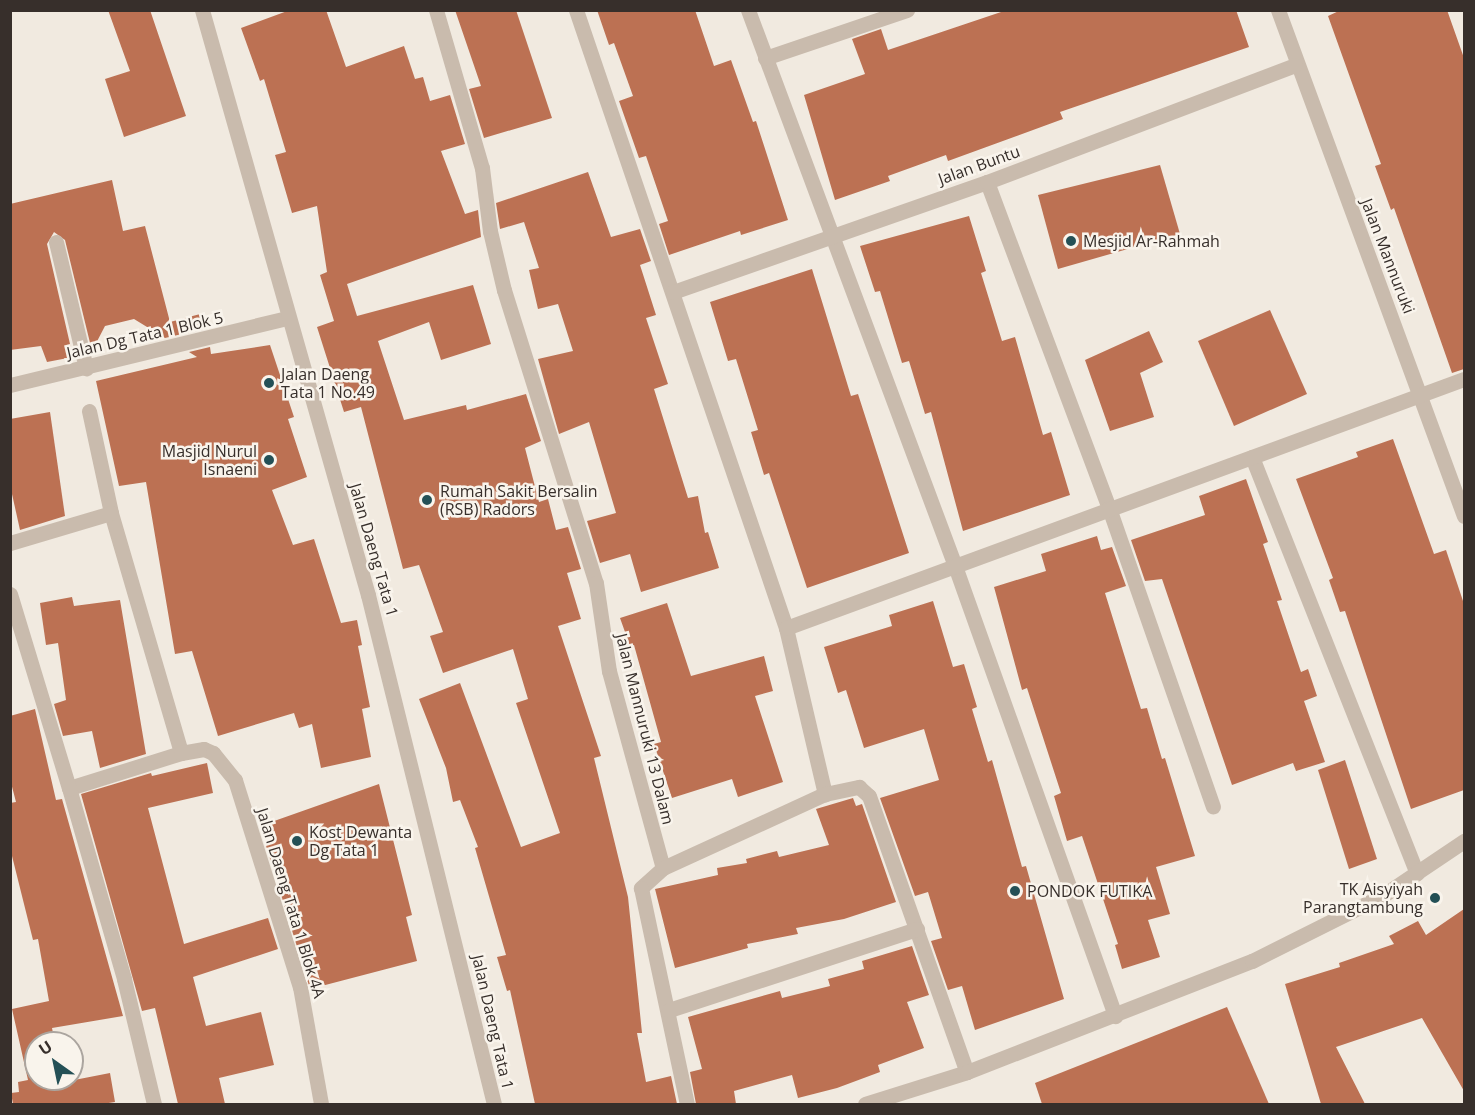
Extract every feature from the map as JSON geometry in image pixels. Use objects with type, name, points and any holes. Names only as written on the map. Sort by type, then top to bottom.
[{"type":"street","name":"Jalan Daeng Tata 1","points":[[202,10],[368,595],[494,1104]]},
{"type":"street","name":"Jalan Mannuruki 13 Dalam","points":[[435,10],[482,168],[490,231],[504,290],[557,449],[596,583],[609,671],[663,868]]},
{"type":"street","points":[[576,10],[786,628],[825,794]]},
{"type":"street","points":[[748,10],[955,566],[1115,1016]]},
{"type":"street","points":[[765,58],[907,10]]},
{"type":"street","name":"Jalan Mannuruki","points":[[1278,10],[1295,65],[1422,394],[1464,516]]},
{"type":"street","name":"Jalan Buntu","points":[[673,292],[987,182],[1295,65]]},
{"type":"street","points":[[987,182],[1109,508],[1213,806]]},
{"type":"street","points":[[56,242],[86,368]]},
{"type":"street","name":"Jalan Dg Tata 1 Blok 5","points":[[10,385],[288,318]]},
{"type":"street","points":[[786,628],[1464,379]]},
{"type":"street","points":[[69,788],[181,753],[111,513],[89,411]]},
{"type":"street","points":[[1252,457],[1417,874]]},
{"type":"street","points":[[10,543],[111,513]]},
{"type":"street","points":[[10,594],[124,980],[154,1104]]},
{"type":"street","name":"Jalan Daeng Tata 1 Blok 4A","points":[[181,753],[204,748],[213,753],[235,780],[300,987],[321,1104]]},
{"type":"street","points":[[687,1104],[669,1010],[641,888],[663,868],[825,794],[848,786],[859,787],[869,796],[967,1072]]},
{"type":"street","points":[[866,1104],[967,1072],[1252,961],[1337,921],[1417,874],[1464,842]]},
{"type":"street","points":[[669,1010],[917,929]]},
{"type":"building","points":[[108,10],[150,10],[186,116],[124,137],[105,79],[130,71]]},
{"type":"building","points":[[290,10],[326,10],[346,67],[404,46],[415,79],[423,77],[430,101],[450,95],[465,144],[441,151],[465,214],[478,210],[481,237],[347,284],[357,316],[473,285],[491,344],[441,360],[429,322],[378,341],[404,420],[466,405],[467,410],[526,394],[541,441],[525,448],[539,502],[548,499],[556,530],[568,527],[581,569],[567,573],[581,619],[558,626],[601,756],[594,758],[628,897],[642,1033],[637,1033],[646,1082],[671,1076],[677,1104],[535,1104],[510,990],[507,991],[497,957],[506,955],[475,848],[478,847],[460,800],[453,802],[446,768],[419,699],[460,683],[521,847],[560,833],[516,703],[528,699],[513,649],[443,673],[430,636],[443,632],[419,565],[403,569],[361,407],[344,412],[317,327],[334,321],[320,275],[327,272],[317,206],[292,213],[275,155],[286,152],[264,79],[260,81],[241,28]]},
{"type":"building","points":[[455,10],[516,10],[552,118],[484,138],[469,89],[481,86]]},
{"type":"building","points":[[597,10],[695,10],[714,66],[731,60],[753,122],[756,121],[788,220],[741,235],[740,231],[669,255],[659,224],[668,221],[646,156],[639,158],[619,101],[633,96],[614,43],[609,45]]},
{"type":"building","points":[[1007,10],[1236,10],[1249,47],[1060,112],[1063,119],[948,161],[946,155],[888,176],[890,181],[835,200],[804,95],[865,74],[852,39],[881,29],[888,50]]},
{"type":"building","points":[[1341,10],[1447,10],[1464,58],[1464,369],[1452,373],[1394,208],[1391,210],[1375,166],[1381,164],[1328,16]]},
{"type":"building","points":[[1160,165],[1180,234],[1058,269],[1038,195]]},
{"type":"building","points":[[588,172],[611,237],[640,229],[651,261],[640,265],[656,315],[646,318],[668,384],[654,389],[688,498],[698,496],[705,533],[708,532],[719,568],[641,592],[630,554],[600,563],[587,521],[616,513],[589,422],[559,434],[538,359],[573,351],[558,304],[538,309],[529,270],[539,268],[524,222],[500,229],[496,203]]},
{"type":"building","points":[[112,180],[123,231],[145,226],[170,322],[204,313],[207,328],[165,338],[134,319],[105,326],[92,351],[65,240],[54,232],[47,244],[73,357],[47,362],[41,346],[10,350],[10,204]]},
{"type":"building","points":[[969,216],[986,271],[981,273],[1002,341],[1015,337],[1043,435],[1051,432],[1070,495],[963,531],[931,412],[925,414],[909,361],[902,363],[880,291],[875,292],[860,246]]},
{"type":"building","points":[[812,269],[851,396],[858,394],[909,553],[807,588],[769,473],[764,475],[751,432],[758,430],[736,359],[728,361],[710,302]]},
{"type":"building","points":[[1270,310],[1307,394],[1234,426],[1198,341]]},
{"type":"building","points":[[1149,331],[1163,362],[1140,373],[1154,417],[1110,431],[1085,360]]},
{"type":"building","points":[[270,345],[294,417],[288,419],[307,477],[272,490],[293,545],[314,539],[341,623],[357,620],[362,645],[358,646],[370,707],[362,709],[371,757],[321,768],[312,724],[299,728],[294,713],[218,736],[192,651],[175,654],[146,482],[119,486],[96,381],[197,357],[189,352],[210,347],[211,354]]},
{"type":"building","points":[[50,412],[65,516],[20,530],[10,485],[10,419]]},
{"type":"building","points":[[1393,439],[1434,554],[1446,550],[1464,604],[1464,790],[1411,809],[1345,611],[1340,612],[1329,580],[1333,578],[1296,479],[1358,457],[1356,452]]},
{"type":"building","points":[[1246,479],[1268,542],[1263,544],[1282,600],[1277,601],[1301,672],[1308,669],[1317,696],[1304,701],[1325,762],[1296,771],[1293,763],[1232,785],[1162,579],[1145,581],[1131,540],[1205,515],[1199,496]]},
{"type":"building","points":[[1097,536],[1101,550],[1112,547],[1126,586],[1105,593],[1141,709],[1147,708],[1195,856],[1156,867],[1170,914],[1148,920],[1160,957],[1122,969],[1115,945],[1118,944],[1082,836],[1067,841],[1054,796],[1061,793],[1027,688],[1022,690],[994,587],[1046,571],[1041,554]]},
{"type":"building","points":[[72,597],[74,606],[120,600],[146,754],[100,768],[92,731],[63,736],[54,704],[66,700],[58,643],[46,645],[40,603]]},
{"type":"building","points":[[933,601],[953,667],[964,664],[977,707],[972,709],[988,762],[992,760],[1022,867],[1026,866],[1064,999],[975,1030],[962,986],[948,990],[931,941],[942,938],[928,892],[915,896],[880,798],[939,780],[924,729],[864,748],[846,690],[838,693],[824,647],[892,626],[889,615]]},
{"type":"building","points":[[667,603],[691,676],[764,656],[773,691],[755,696],[783,782],[738,797],[732,779],[672,798],[654,744],[661,742],[634,645],[630,646],[620,618]]},
{"type":"building","points":[[35,709],[56,800],[62,799],[123,1016],[52,1028],[53,1031],[24,1031],[24,1062],[12,1009],[49,1001],[38,939],[33,940],[10,848],[10,803],[16,802],[10,779],[10,716]]},
{"type":"building","points":[[1345,760],[1377,859],[1349,869],[1318,770]]},
{"type":"building","points":[[207,763],[213,793],[148,808],[184,944],[268,918],[278,949],[193,977],[206,1026],[261,1012],[274,1065],[219,1078],[225,1104],[178,1104],[155,1008],[142,1011],[81,794],[151,773],[152,776]]},
{"type":"building","points":[[379,784],[412,915],[406,917],[417,961],[310,989],[260,826]]},
{"type":"building","points":[[853,798],[856,806],[862,804],[896,902],[844,919],[796,928],[798,934],[747,944],[748,948],[675,968],[655,889],[718,875],[717,868],[747,863],[746,859],[777,851],[779,857],[829,845],[816,809]]},
{"type":"building","points":[[1464,909],[1464,1091],[1422,1018],[1336,1047],[1365,1104],[1321,1104],[1285,984],[1340,967],[1339,963],[1394,944],[1389,936],[1418,921],[1426,935]]},
{"type":"building","points":[[912,946],[929,995],[907,1002],[924,1048],[878,1065],[880,1072],[837,1088],[798,1098],[792,1075],[734,1091],[736,1104],[696,1104],[690,1072],[702,1069],[688,1017],[780,991],[782,998],[830,986],[828,979],[864,969],[862,961]]},
{"type":"building","points":[[1227,1007],[1269,1104],[1042,1104],[1035,1083]]},
{"type":"building","points":[[110,1073],[115,1102],[13,1104],[11,1093],[19,1092],[18,1082],[24,1081],[24,1091],[84,1091],[84,1078]]},
{"type":"place","name":"Mesjid Ar-Rahmah","points":[[1071,241]]},
{"type":"place","name":"Jalan Daeng Tata 1 No.49","points":[[269,383]]},
{"type":"place","name":"Masjid Nurul Isnaeni","points":[[269,460]]},
{"type":"place","name":"Rumah Sakit Bersalin (RSB) Radors","points":[[427,500]]},
{"type":"place","name":"Kost Dewanta Dg Tata 1","points":[[297,841]]},
{"type":"place","name":"PONDOK FUTIKA","points":[[1015,891]]},
{"type":"place","name":"TK Aisyiyah Parangtambung","points":[[1435,898]]}]
